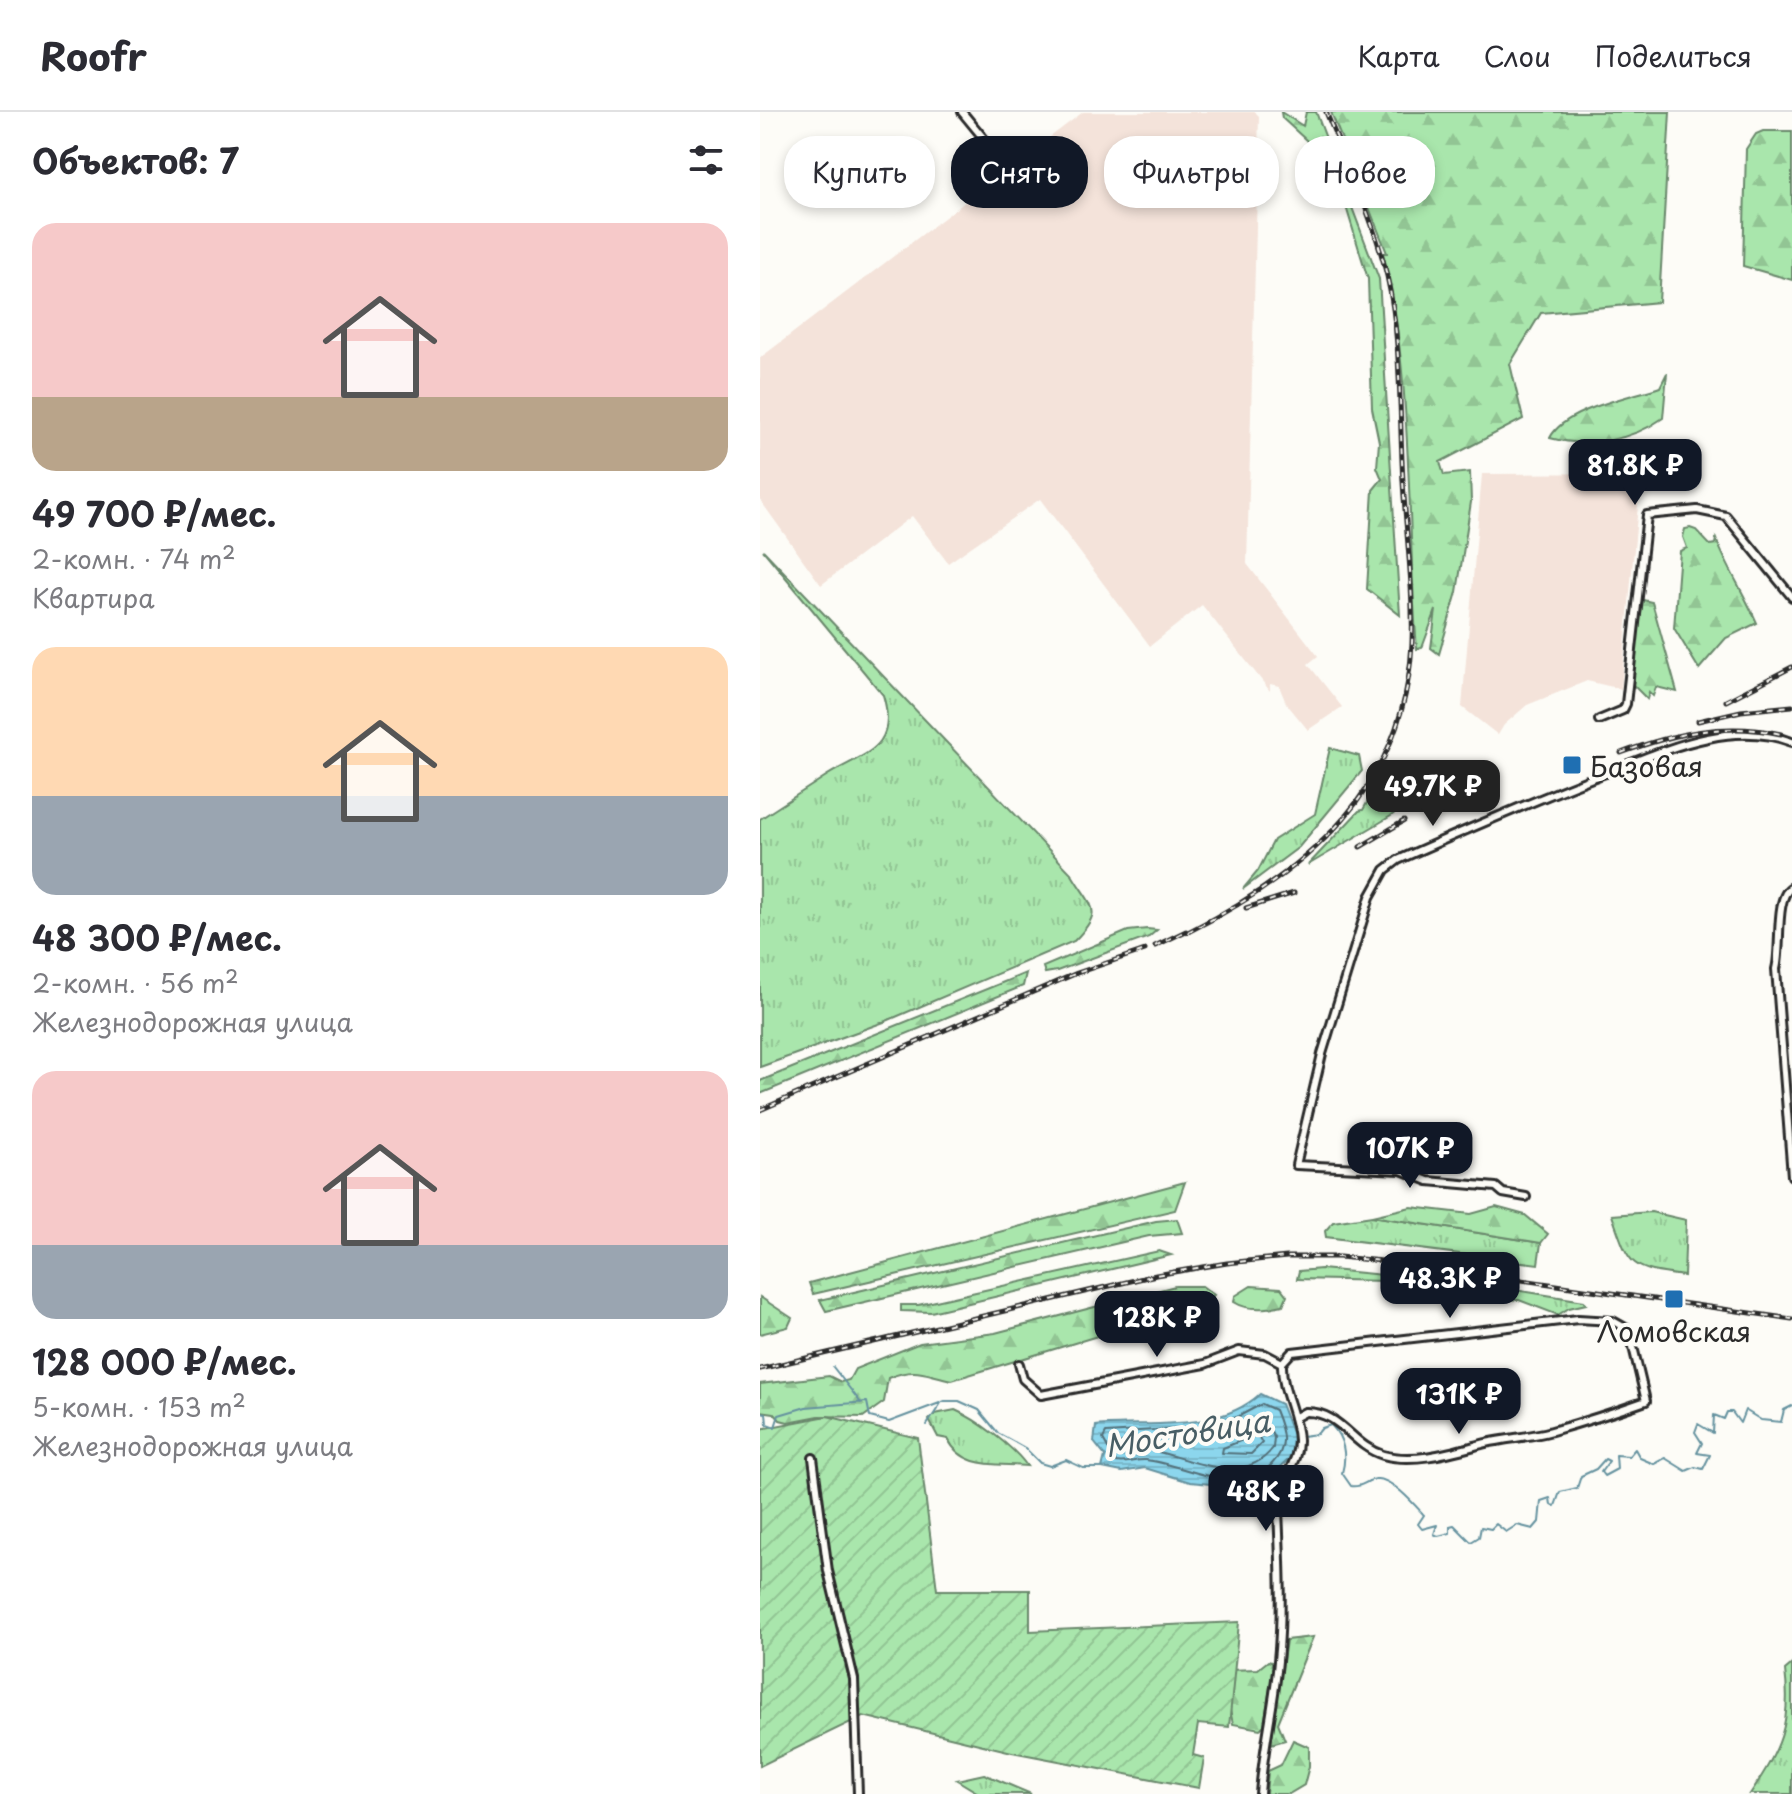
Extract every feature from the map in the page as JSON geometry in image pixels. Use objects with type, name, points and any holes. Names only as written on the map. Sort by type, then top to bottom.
[{"type":"street","points":[[962,112],[982,136]]},
{"type":"street","points":[[1599,720],[1623,710],[1626,704],[1647,515],[1697,510],[1726,516],[1792,597]]},
{"type":"street","points":[[1526,1197],[1503,1193],[1496,1187],[1428,1181],[1401,1170],[1296,1165],[1322,1054],[1370,897],[1390,865],[1562,787],[1672,745],[1760,735],[1792,742]]},
{"type":"street","points":[[1792,887],[1785,891],[1780,902],[1781,950],[1776,969],[1792,1176]]},
{"type":"street","points":[[1260,1794],[1265,1736],[1278,1663],[1282,1596],[1278,1508],[1281,1489],[1297,1454],[1294,1418],[1281,1380],[1282,1363],[1292,1352],[1578,1319],[1613,1321],[1629,1330],[1646,1401],[1551,1431],[1454,1453],[1413,1456],[1382,1455],[1366,1446],[1341,1422],[1313,1412],[1305,1412],[1294,1418]]},
{"type":"street","points":[[1019,1364],[1023,1379],[1041,1395],[1205,1364],[1239,1351],[1265,1354],[1282,1363]]},
{"type":"street","points":[[813,1458],[828,1571],[854,1679],[858,1794]]},
{"type":"shaded area","points":[[1083,112],[1255,112],[1259,116],[1258,136],[1104,136],[1104,208],[1257,208],[1247,564],[1318,656],[1308,664],[1342,707],[1308,730],[1286,703],[1279,686],[1270,684],[1270,691],[1202,605],[1150,646],[1040,499],[948,563],[912,516],[821,585],[760,500],[760,358],[957,208],[1088,208],[1088,136],[1051,136]]},
{"type":"shaded area","points":[[1641,473],[1621,689],[1587,681],[1527,705],[1504,725],[1498,735],[1462,707],[1482,474]]},
{"type":"green space","points":[[1281,112],[1303,126],[1306,112],[1316,112],[1325,136],[1302,136],[1282,118]]},
{"type":"green space","points":[[1331,112],[1670,112],[1659,302],[1541,313],[1510,364],[1523,419],[1440,462],[1444,475],[1470,472],[1471,502],[1457,592],[1439,654],[1431,648],[1436,610],[1422,648],[1417,649],[1400,351],[1383,253],[1387,253],[1369,208],[1435,208],[1435,136],[1341,136]]},
{"type":"green space","points":[[1763,131],[1792,131],[1792,280],[1743,266],[1746,149],[1756,134]]},
{"type":"green space","points":[[1346,208],[1352,208],[1379,279],[1400,615],[1367,589],[1373,490],[1382,479],[1377,467],[1379,442],[1372,408],[1368,279]]},
{"type":"green space","points":[[1667,373],[1663,418],[1651,426],[1623,437],[1594,442],[1550,438],[1569,419],[1583,412],[1660,387]]},
{"type":"green space","points":[[1690,528],[1710,545],[1715,544],[1716,539],[1757,623],[1726,638],[1699,669],[1674,628],[1680,551],[1687,548],[1683,537],[1685,529]]},
{"type":"green space","points":[[763,550],[1071,873],[1089,901],[1092,915],[1074,941],[884,1022],[760,1067],[760,819],[873,748],[886,728],[887,714],[883,695]]},
{"type":"green space","points":[[1643,600],[1652,602],[1677,692],[1656,687],[1653,696],[1649,692],[1647,699],[1631,683]]},
{"type":"green space","points":[[1330,748],[1359,756],[1362,771],[1299,847],[1243,889],[1258,871],[1274,840],[1315,814]]},
{"type":"green space","points":[[1369,799],[1409,801],[1391,816],[1308,865],[1363,810]]},
{"type":"green space","points":[[1157,930],[1149,937],[1045,973],[1043,967],[1128,931]]},
{"type":"green space","points":[[1026,973],[1023,986],[760,1094],[760,1081]]},
{"type":"green space","points":[[1185,1182],[1175,1210],[813,1294],[809,1283]]},
{"type":"green space","points":[[1411,1207],[1471,1214],[1496,1207],[1525,1215],[1548,1234],[1541,1243],[1372,1216]]},
{"type":"green space","points":[[1651,1212],[1686,1220],[1684,1276],[1652,1271],[1634,1262],[1628,1255],[1612,1215]]},
{"type":"green space","points":[[1372,1216],[1541,1243],[1538,1264],[1326,1237],[1325,1231],[1333,1222]]},
{"type":"green space","points":[[1177,1219],[1182,1233],[1149,1236],[826,1311],[820,1300],[1156,1221]]},
{"type":"green space","points":[[1159,1251],[1171,1255],[931,1312],[901,1311],[901,1305],[918,1305]]},
{"type":"green space","points":[[1321,1269],[1435,1280],[1436,1298],[1410,1295],[1406,1288],[1386,1281],[1297,1279],[1299,1271]]},
{"type":"green space","points":[[1458,1281],[1584,1301],[1586,1304],[1569,1308],[1558,1315],[1519,1300],[1480,1298],[1476,1292],[1449,1285]]},
{"type":"green space","points":[[1175,1286],[1202,1286],[1214,1295],[1207,1303],[952,1380],[921,1373],[898,1374],[888,1378],[884,1402],[863,1417],[819,1416],[788,1422],[780,1420],[774,1413],[760,1411],[760,1384],[829,1376],[841,1382],[849,1380],[855,1369],[920,1343],[995,1333]]},
{"type":"green space","points":[[1251,1286],[1281,1288],[1287,1296],[1283,1305],[1271,1307],[1251,1308],[1234,1302],[1235,1296]]},
{"type":"green space","points":[[760,1297],[792,1318],[788,1327],[760,1334]]},
{"type":"green space","points":[[955,1410],[994,1434],[1027,1466],[982,1463],[962,1456],[948,1439],[938,1437],[929,1420],[935,1414]]},
{"type":"green space","points":[[827,1416],[918,1438],[937,1590],[1030,1590],[1030,1631],[1239,1622],[1229,1727],[1198,1724],[1193,1755],[1204,1758],[1199,1788],[1012,1752],[863,1716],[760,1766],[760,1429]]},
{"type":"green space","points":[[1313,1637],[1278,1723],[1285,1740],[1271,1744],[1286,1640]]},
{"type":"green space","points":[[1268,1661],[1274,1663],[1264,1725],[1260,1729],[1233,1724],[1227,1696],[1229,1670],[1258,1669]]},
{"type":"green space","points":[[1792,1664],[1792,1794],[1750,1794],[1781,1736],[1787,1706],[1785,1670]]},
{"type":"green space","points":[[1293,1740],[1309,1747],[1309,1766],[1304,1785],[1289,1794],[1266,1794],[1268,1771],[1281,1765]]},
{"type":"green space","points":[[984,1774],[1031,1794],[980,1794],[957,1780]]},
{"type":"water","points":[[1260,1394],[1281,1404],[1293,1435],[1291,1457],[1265,1482],[1231,1486],[1190,1482],[1145,1468],[1122,1472],[1102,1468],[1105,1456],[1094,1442],[1096,1426],[1203,1420],[1224,1415]]},
{"type":"waterway","points":[[833,1367],[861,1403]]},
{"type":"waterway","name":"Мостовица","points":[[760,1412],[766,1413],[767,1424],[775,1427],[779,1415],[806,1407],[867,1402],[870,1417],[889,1422],[945,1401],[959,1401],[979,1410],[998,1433],[1025,1448],[1040,1463],[1050,1466],[1066,1460],[1083,1468],[1102,1468]]},
{"type":"waterway","points":[[927,1425],[941,1403]]},
{"type":"waterway","name":"Мостовица","points":[[1302,1436],[1317,1434],[1331,1425],[1342,1441],[1342,1473],[1351,1486],[1376,1479],[1389,1482],[1424,1515],[1418,1524],[1422,1529],[1437,1525],[1434,1534],[1438,1536],[1450,1533],[1450,1526],[1454,1525],[1471,1542],[1479,1537],[1481,1527],[1491,1529],[1496,1524],[1506,1532],[1517,1525],[1533,1529],[1539,1522],[1541,1501],[1550,1498],[1551,1505],[1555,1506],[1560,1492],[1577,1488],[1581,1476],[1596,1469],[1605,1459],[1609,1461],[1601,1472],[1604,1476],[1617,1469],[1616,1455],[1629,1456],[1635,1449],[1640,1458],[1654,1464],[1665,1458],[1686,1471],[1695,1467],[1703,1469],[1710,1455],[1697,1453],[1702,1443],[1695,1432],[1698,1424],[1713,1433],[1714,1415],[1724,1419],[1727,1412],[1732,1412],[1740,1423],[1745,1410],[1761,1420],[1781,1422],[1784,1410],[1792,1406]]},
{"type":"railway","points":[[1188,932],[1273,882],[1310,852],[1343,819],[1370,783],[1391,741],[1405,695],[1412,643],[1412,603],[1398,352],[1392,301],[1375,234],[1326,112]]},
{"type":"railway","points":[[1726,701],[1792,667]]},
{"type":"railway","points":[[1698,721],[1741,711],[1792,706]]},
{"type":"railway","points":[[1621,753],[1680,735],[1720,729],[1781,734]]},
{"type":"railway","points":[[1360,847],[1404,821]]},
{"type":"railway","points":[[1246,908],[1294,893]]},
{"type":"railway","points":[[1155,946],[1186,931]]},
{"type":"railway","points":[[760,1110],[1077,973],[1145,950]]},
{"type":"railway","points":[[760,1369],[1156,1275],[1287,1257],[1339,1257],[1404,1263],[1792,1319]]},
{"type":"place","name":"Базовая","points":[[1572,765]]},
{"type":"place","name":"Ломовская","points":[[1674,1299]]}]
